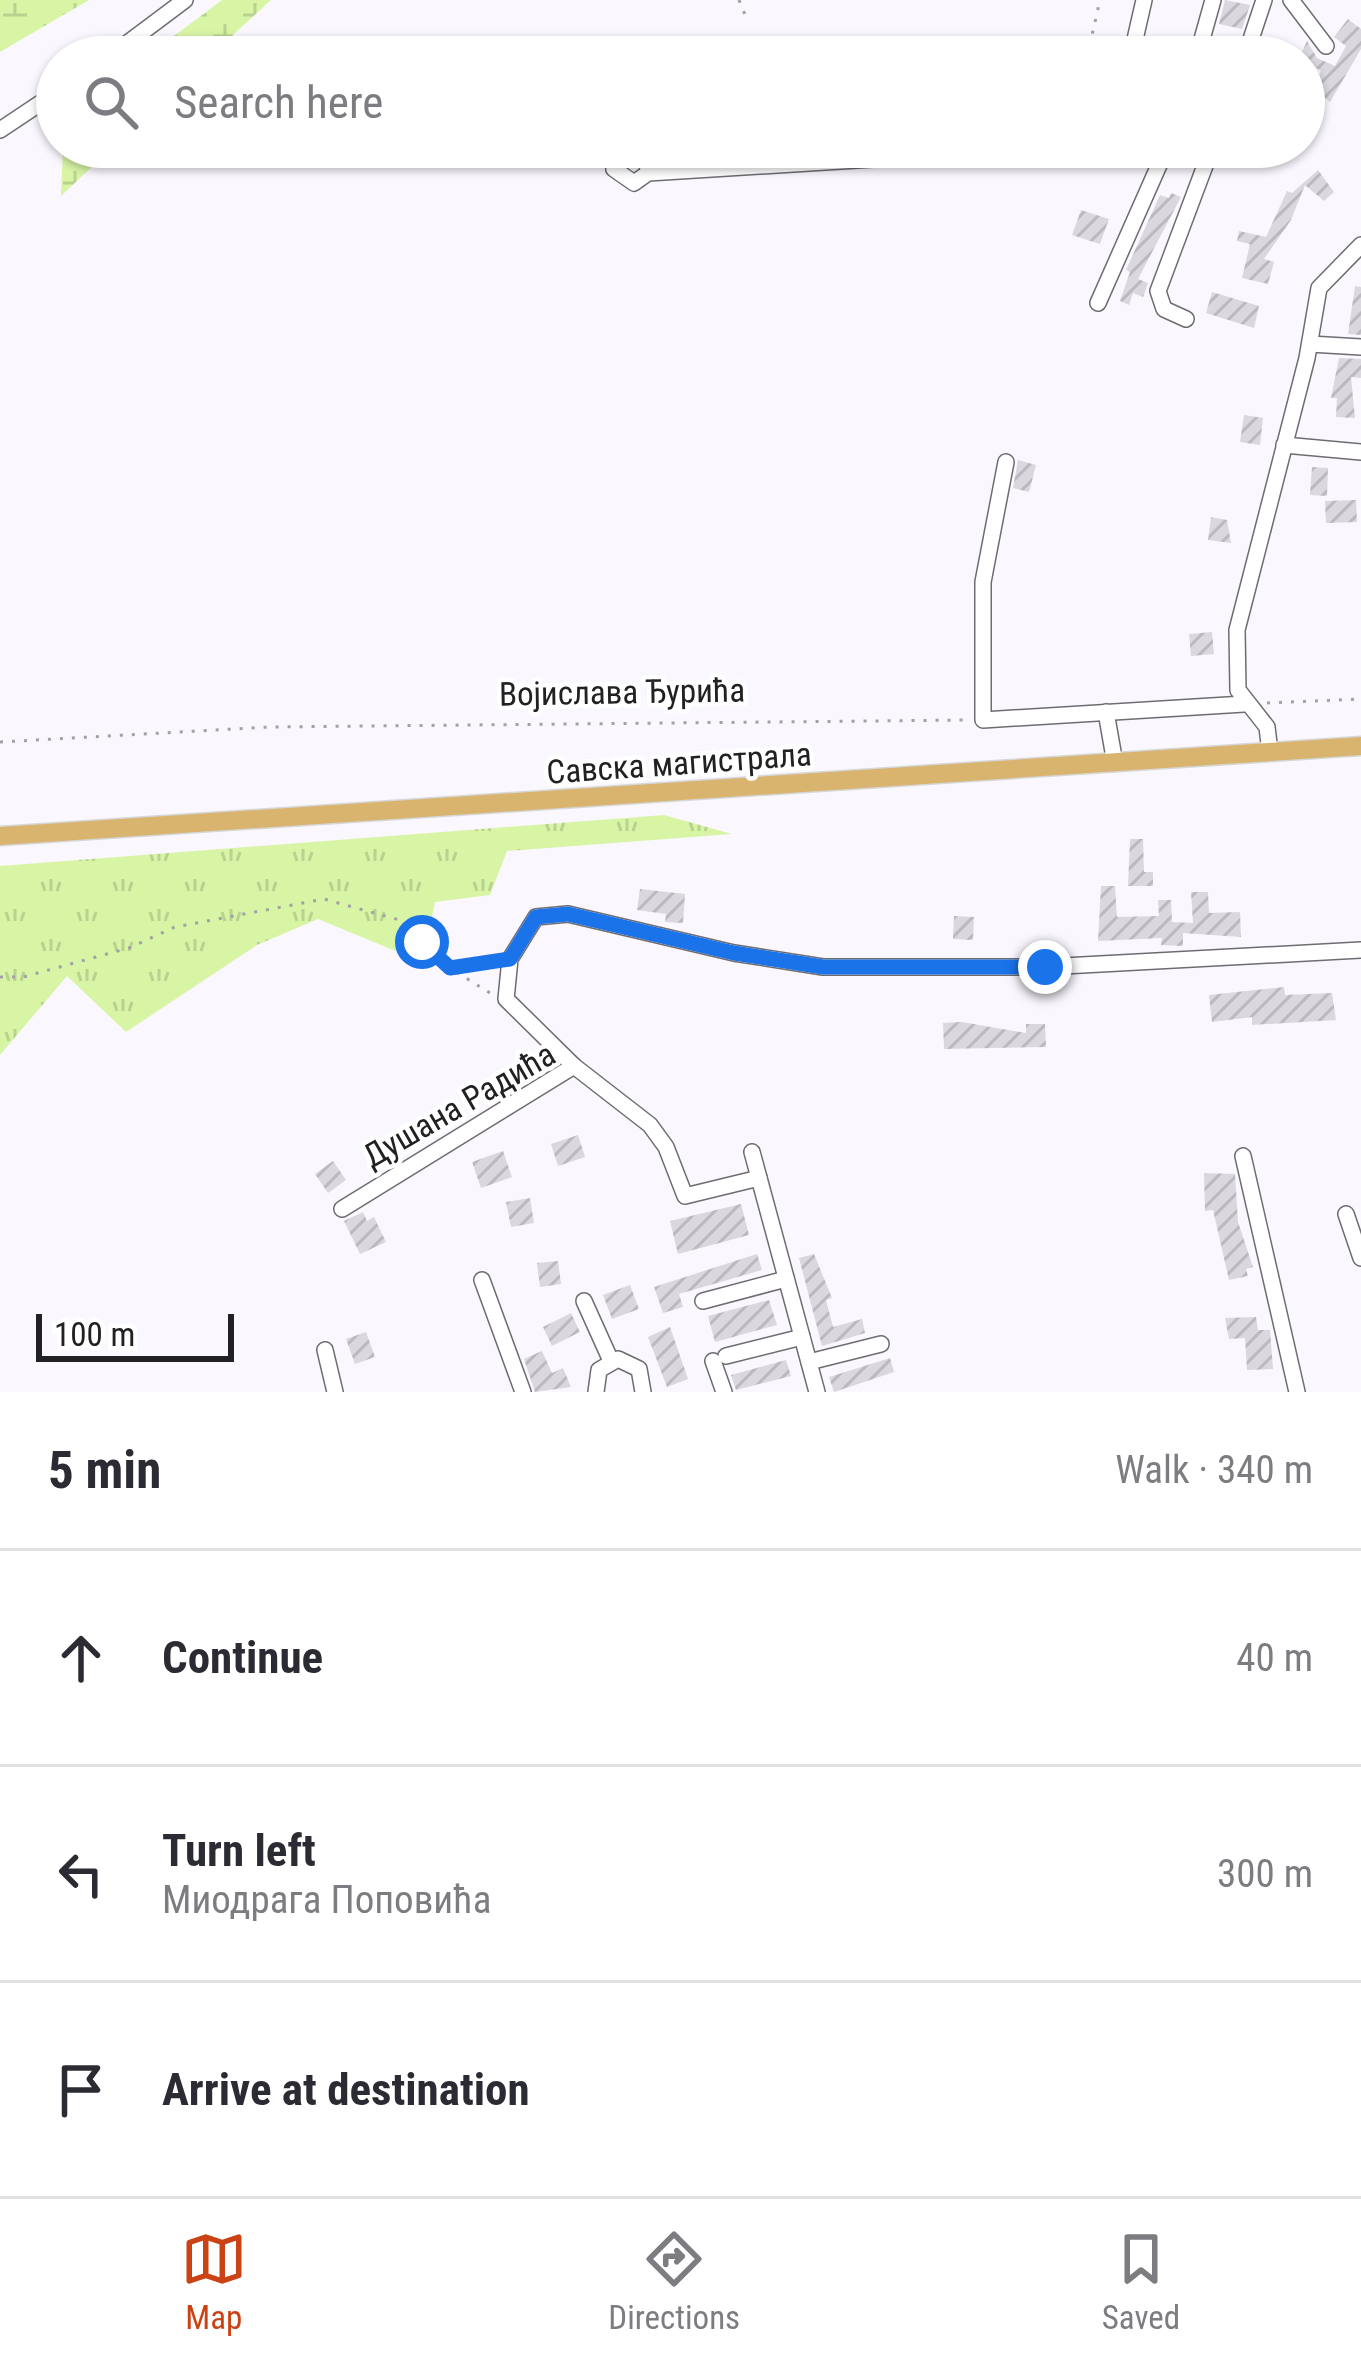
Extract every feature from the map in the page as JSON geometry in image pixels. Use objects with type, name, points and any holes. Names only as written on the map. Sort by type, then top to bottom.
[{"type":"main road","name":"Савска магистрала","points":[[0,836],[1361,746]]},
{"type":"street","points":[[137,36],[185,0]]},
{"type":"street","points":[[1136,36],[1144,0]]},
{"type":"street","points":[[1203,36],[1213,0]]},
{"type":"street","points":[[1252,36],[1264,0]]},
{"type":"street","points":[[1292,0],[1319,36]]},
{"type":"street","points":[[0,130],[36,106]]},
{"type":"street","points":[[616,168],[618,177],[634,183],[648,173],[728,168]]},
{"type":"street","points":[[648,168],[648,173]]},
{"type":"street","points":[[1098,303],[1158,168]]},
{"type":"street","points":[[1186,320],[1164,309],[1159,291],[1204,168]]},
{"type":"street","points":[[1270,752],[1267,727],[1244,704],[1235,673],[1237,630],[1310,344],[1321,283],[1361,245]]},
{"type":"street","points":[[1310,344],[1361,347]]},
{"type":"street","points":[[1284,445],[1361,452]]},
{"type":"street","points":[[1006,462],[982,581],[982,720],[1244,704]]},
{"type":"street","points":[[1106,712],[1115,763]]},
{"type":"street","points":[[574,1066],[510,1006],[510,959],[536,917],[568,914],[734,953],[823,967],[1045,967],[1360,954]]},
{"type":"street","name":"Душана Радића","points":[[342,1209],[574,1066],[650,1125],[666,1147],[682,1194],[694,1196],[759,1178]]},
{"type":"street","points":[[752,1152],[817,1392]]},
{"type":"street","points":[[1243,1156],[1297,1392]]},
{"type":"street","points":[[1346,1214],[1361,1258]]},
{"type":"street","points":[[703,1301],[786,1279]]},
{"type":"street","points":[[482,1280],[523,1392]]},
{"type":"street","points":[[584,1300],[611,1361]]},
{"type":"street","points":[[724,1392],[720,1359],[802,1336]]},
{"type":"street","points":[[808,1362],[881,1344]]},
{"type":"street","points":[[325,1349],[335,1392]]},
{"type":"street","points":[[596,1392],[596,1377],[611,1361]]},
{"type":"street","points":[[611,1361],[633,1364],[643,1376],[643,1392]]},
{"type":"path","points":[[739,0],[748,22]]},
{"type":"path","points":[[1092,36],[1100,0]]},
{"type":"path","points":[[1244,704],[1361,699]]},
{"type":"path","name":"Војислава Ђурића","points":[[0,742],[270,727],[982,720]]},
{"type":"path","points":[[0,977],[23,976],[129,948],[175,927],[324,899],[403,921],[450,968],[510,1006]]},
{"type":"path","points":[[450,968],[510,959]]},
{"type":"green space","points":[[0,0],[89,0],[0,52]]},
{"type":"green space","points":[[222,0],[271,0],[232,36],[174,36]]},
{"type":"green space","points":[[62,168],[91,168],[61,196]]},
{"type":"green space","points":[[664,815],[732,834],[507,851],[490,895],[435,902],[422,962],[318,919],[257,945],[126,1032],[67,976],[0,1055],[0,866]]},
{"type":"building","points":[[1225,0],[1250,5],[1242,29],[1219,24]]},
{"type":"building","points":[[1348,19],[1361,29],[1361,49],[1330,102],[1325,98],[1325,62],[1335,66],[1346,46],[1334,37]]},
{"type":"building","points":[[1318,170],[1334,192],[1324,201],[1305,185],[1291,220],[1264,259],[1274,262],[1268,284],[1242,278],[1250,244],[1237,241],[1239,231],[1266,237],[1287,191],[1292,193]]},
{"type":"building","points":[[1171,193],[1181,197],[1138,279],[1148,283],[1143,297],[1133,293],[1129,305],[1120,301],[1130,272],[1126,270],[1160,195],[1169,198]]},
{"type":"building","points":[[1081,210],[1109,219],[1100,244],[1072,235]]},
{"type":"building","points":[[1355,286],[1361,287],[1361,335],[1348,334]]},
{"type":"building","points":[[1212,292],[1259,306],[1254,328],[1206,313]]},
{"type":"building","points":[[1339,358],[1361,359],[1361,378],[1351,377],[1355,418],[1336,417],[1337,398],[1331,398]]},
{"type":"building","points":[[1244,415],[1263,418],[1260,445],[1240,442]]},
{"type":"building","points":[[1018,460],[1036,465],[1029,492],[1013,488]]},
{"type":"building","points":[[1312,467],[1328,468],[1327,496],[1310,495]]},
{"type":"building","points":[[1356,500],[1357,522],[1326,523],[1325,501]]},
{"type":"building","points":[[1211,517],[1227,520],[1231,543],[1208,540]]},
{"type":"building","points":[[1212,632],[1214,654],[1191,656],[1189,634]]},
{"type":"building","points":[[1130,839],[1143,839],[1144,872],[1153,872],[1153,886],[1128,886]]},
{"type":"building","points":[[1101,886],[1115,886],[1117,917],[1159,916],[1158,900],[1171,900],[1172,922],[1193,923],[1191,892],[1208,892],[1209,913],[1240,912],[1241,937],[1183,933],[1183,946],[1161,945],[1162,938],[1098,941]]},
{"type":"building","points":[[640,889],[685,894],[683,923],[665,922],[666,914],[637,910]]},
{"type":"building","points":[[954,916],[974,917],[973,940],[953,939]]},
{"type":"building","points":[[1284,987],[1285,995],[1332,993],[1336,1020],[1252,1025],[1252,1017],[1212,1022],[1209,995]]},
{"type":"building","points":[[943,1023],[1026,1033],[1026,1024],[1045,1024],[1046,1047],[944,1049]]},
{"type":"building","points":[[578,1135],[585,1157],[558,1166],[551,1144]]},
{"type":"building","points":[[503,1151],[512,1177],[481,1188],[472,1162]]},
{"type":"building","points":[[333,1161],[346,1180],[328,1193],[315,1174]]},
{"type":"building","points":[[1204,1173],[1235,1174],[1238,1222],[1253,1267],[1246,1269],[1248,1276],[1229,1280],[1213,1210],[1205,1211]]},
{"type":"building","points":[[530,1198],[534,1223],[511,1227],[506,1202]]},
{"type":"building","points":[[741,1204],[749,1235],[678,1254],[670,1221]]},
{"type":"building","points":[[363,1212],[367,1221],[374,1217],[386,1242],[360,1254],[344,1221]]},
{"type":"building","points":[[757,1254],[762,1270],[679,1294],[683,1307],[663,1313],[654,1287]]},
{"type":"building","points":[[814,1254],[832,1298],[826,1300],[833,1327],[862,1319],[865,1333],[822,1346],[799,1258]]},
{"type":"building","points":[[558,1261],[561,1284],[540,1287],[537,1263]]},
{"type":"building","points":[[630,1285],[639,1309],[612,1319],[603,1295]]},
{"type":"building","points":[[769,1300],[777,1325],[715,1342],[708,1316]]},
{"type":"building","points":[[571,1313],[580,1332],[552,1346],[543,1327]]},
{"type":"building","points":[[1256,1317],[1258,1330],[1270,1330],[1273,1369],[1247,1370],[1245,1338],[1229,1339],[1225,1318]]},
{"type":"building","points":[[670,1327],[688,1379],[667,1387],[648,1337]]},
{"type":"building","points":[[366,1332],[375,1357],[355,1364],[346,1339]]},
{"type":"building","points":[[542,1351],[552,1373],[563,1368],[571,1387],[535,1392],[524,1359]]},
{"type":"building","points":[[890,1358],[894,1372],[834,1392],[829,1377]]},
{"type":"building","points":[[786,1360],[791,1376],[736,1390],[731,1375]]},
{"type":"route","points":[[422,942],[450,968],[486,965],[510,959],[536,917],[568,914],[734,953],[823,967],[1045,967]]}]
